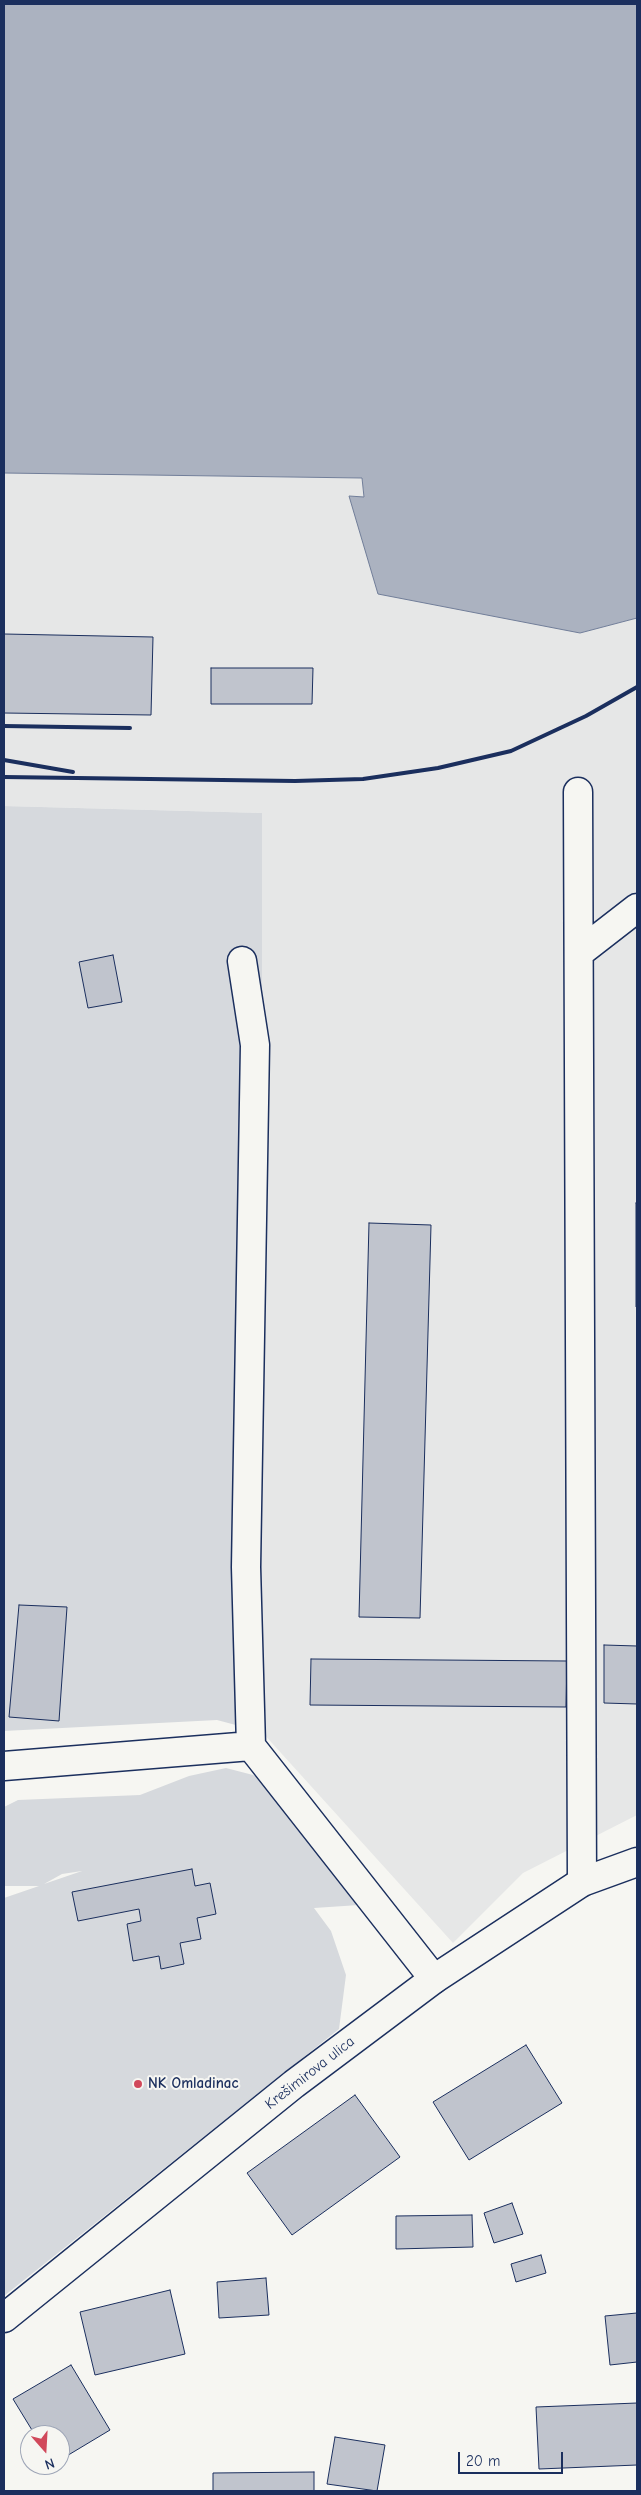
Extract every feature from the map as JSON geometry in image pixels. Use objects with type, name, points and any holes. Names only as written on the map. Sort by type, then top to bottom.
[{"type":"main road","points":[[578,792],[582,1882]]},
{"type":"main road","points":[[579,953],[637,908]]},
{"type":"main road","points":[[242,961],[255,1045],[246,1567],[251,1746],[434,1979]]},
{"type":"main road","points":[[4,1766],[251,1746]]},
{"type":"main road","name":"Krešimirova ulica","points":[[4,2318],[294,2084],[434,1979],[582,1882],[637,1862]]},
{"type":"shaded area","points":[[4,4],[637,4],[637,618],[580,633],[378,594],[349,496],[364,497],[362,478],[4,473]]},
{"type":"shaded area","points":[[4,473],[362,478],[364,498],[349,496],[580,633],[637,618],[637,1815],[523,1873],[453,1943],[262,1732],[262,813],[4,806]]},
{"type":"shaded area","points":[[4,806],[262,813],[262,1732],[217,1720],[4,1731]]},
{"type":"shaded area","name":"NK Omladinac","points":[[226,1768],[253,1775],[279,1790],[359,1905],[314,1908],[331,1931],[346,1975],[339,2029],[4,2296],[4,1898],[39,1886],[4,1886],[4,1807],[18,1800],[140,1795],[189,1776]],"holes":[[[82,1871],[44,1884],[62,1874]]]},
{"type":"building","points":[[4,634],[153,637],[151,715],[4,713]]},
{"type":"building","points":[[211,668],[313,668],[312,704],[211,704]]},
{"type":"building","points":[[113,955],[122,1002],[88,1008],[79,962]]},
{"type":"building","points":[[637,1203],[637,1307],[636,1307]]},
{"type":"building","points":[[369,1223],[431,1225],[420,1618],[359,1617]]},
{"type":"building","points":[[19,1605],[67,1607],[59,1721],[9,1717]]},
{"type":"building","points":[[604,1645],[637,1646],[637,1704],[604,1703]]},
{"type":"building","points":[[311,1659],[567,1661],[566,1707],[310,1705]]},
{"type":"building","points":[[192,1869],[195,1886],[210,1883],[216,1914],[197,1918],[201,1939],[180,1943],[184,1964],[161,1969],[159,1956],[133,1961],[127,1924],[141,1921],[139,1909],[78,1921],[72,1892]]},
{"type":"building","points":[[526,2045],[562,2103],[469,2160],[433,2102]]},
{"type":"building","points":[[355,2095],[400,2157],[292,2235],[247,2173]]},
{"type":"building","points":[[512,2203],[523,2234],[494,2243],[484,2213]]},
{"type":"building","points":[[472,2215],[473,2247],[396,2249],[396,2216]]},
{"type":"building","points":[[541,2255],[546,2273],[516,2282],[511,2264]]},
{"type":"building","points":[[266,2278],[269,2315],[219,2318],[217,2282]]},
{"type":"building","points":[[170,2290],[185,2354],[95,2375],[80,2312]]},
{"type":"building","points":[[637,2313],[637,2362],[610,2365],[605,2316]]},
{"type":"building","points":[[71,2365],[110,2430],[70,2454],[70,2425],[29,2425],[13,2399]]},
{"type":"building","points":[[637,2403],[637,2465],[539,2469],[536,2407]]},
{"type":"building","points":[[335,2437],[385,2445],[377,2491],[327,2484]]},
{"type":"building","points":[[314,2472],[314,2491],[213,2491],[213,2473]]},
{"type":"railway","points":[[4,777],[295,781],[363,779],[438,768],[511,751],[586,716],[637,687]]},
{"type":"railway","points":[[4,726],[130,728]]},
{"type":"railway","points":[[4,760],[73,772]]},
{"type":"place","name":"NK Omladinac","points":[[138,2084]]}]
